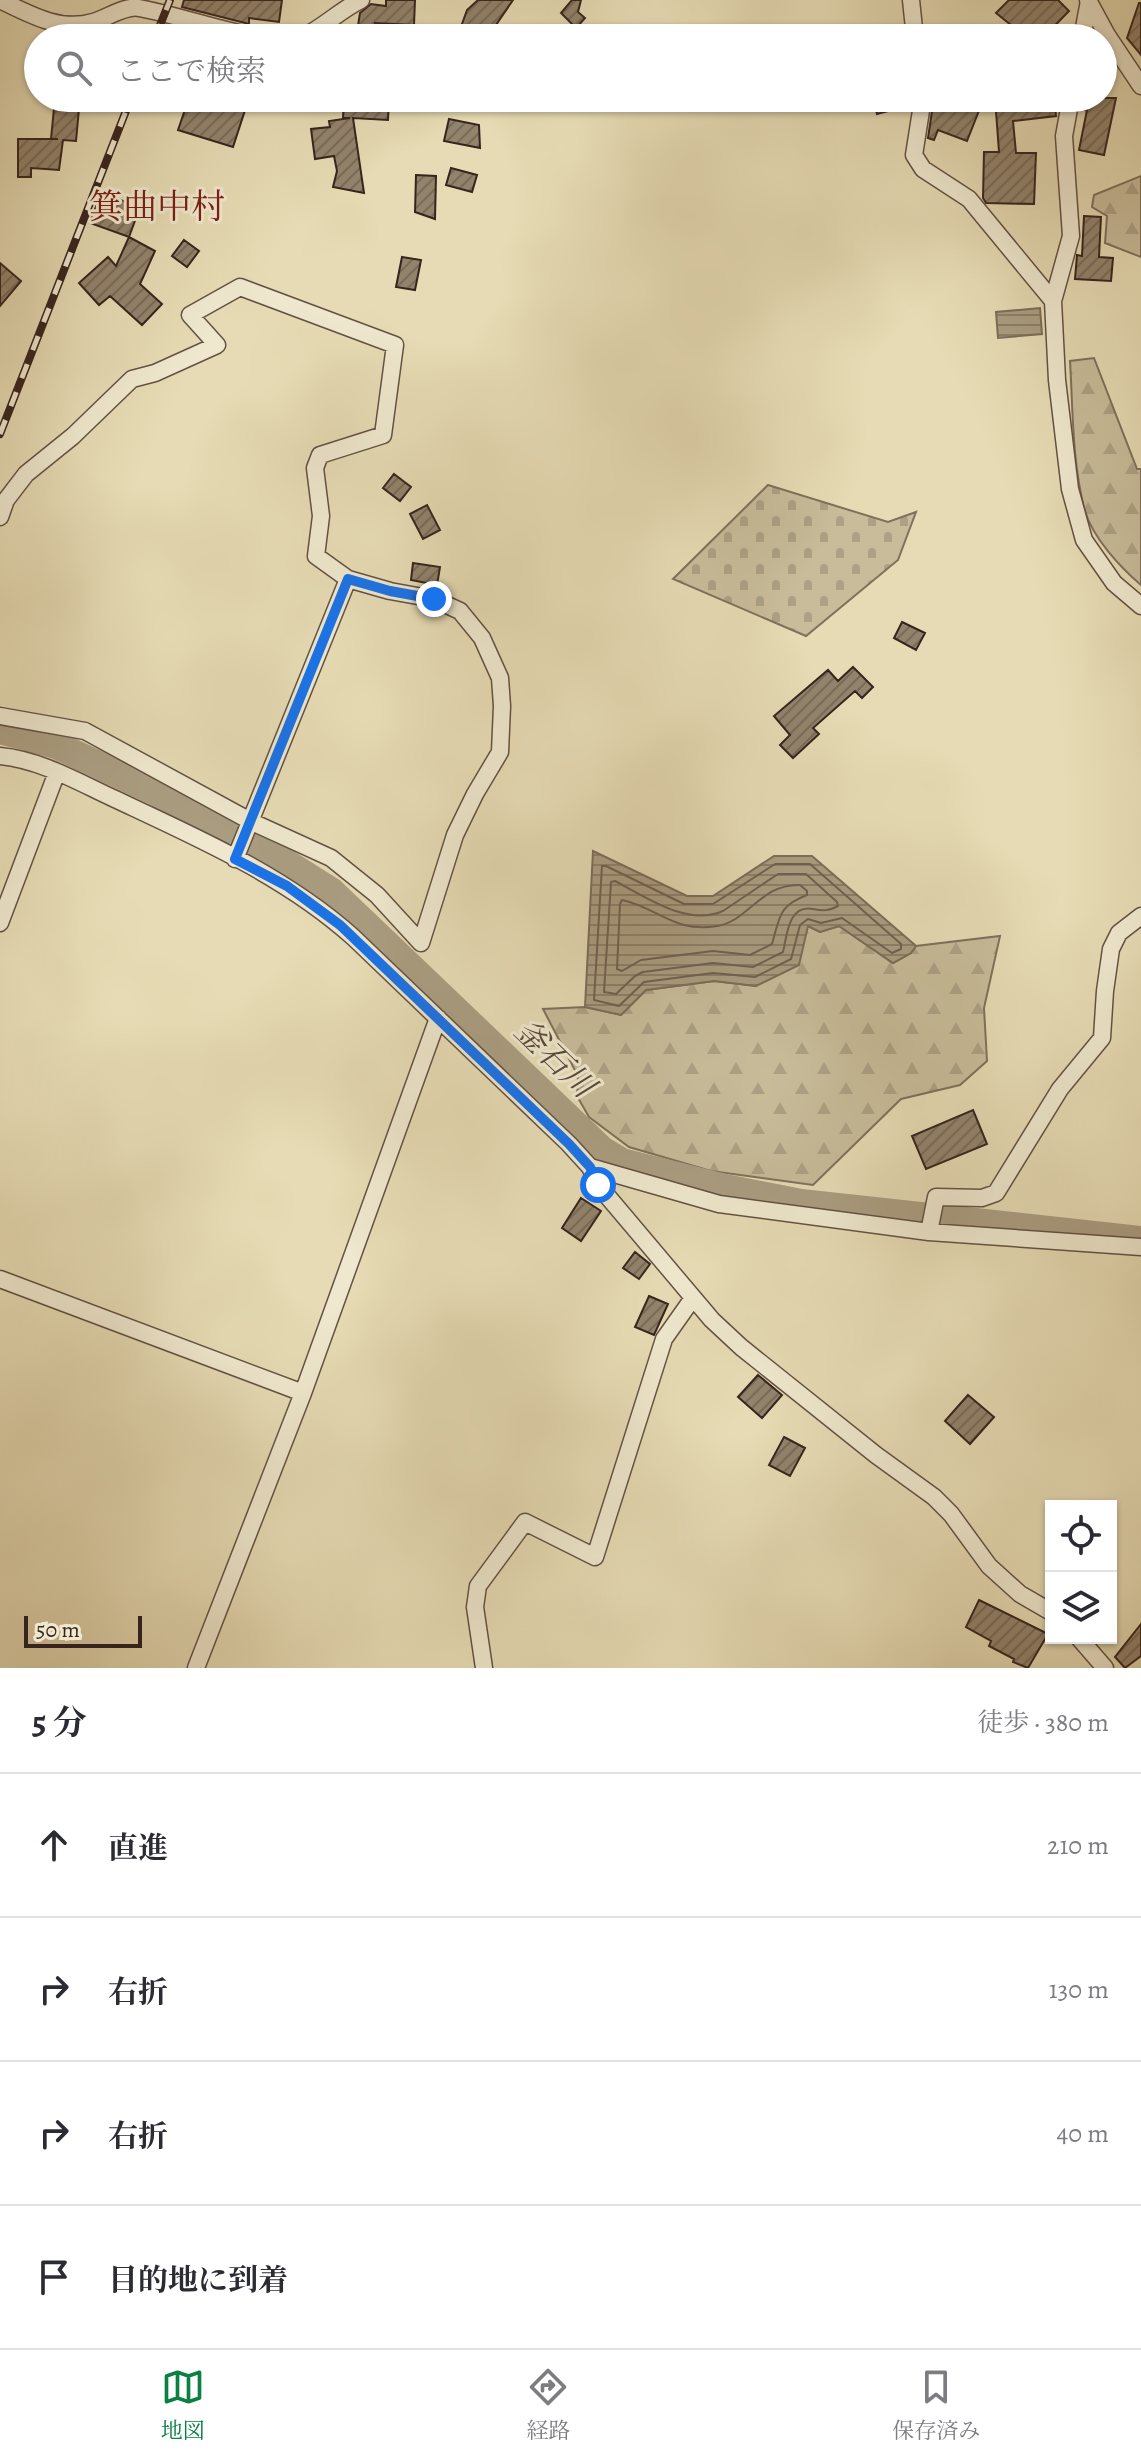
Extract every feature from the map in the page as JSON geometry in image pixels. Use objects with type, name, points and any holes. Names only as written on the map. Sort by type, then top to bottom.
[{"type":"street","points":[[0,0],[37,19],[61,24],[90,23],[136,3],[204,24]]},
{"type":"street","points":[[324,24],[361,0]]},
{"type":"street","points":[[911,0],[914,24]]},
{"type":"street","points":[[1084,24],[1088,0]]},
{"type":"street","points":[[1088,0],[1101,24]]},
{"type":"street","points":[[1117,50],[1141,86]]},
{"type":"street","points":[[921,112],[914,155],[923,169],[969,199],[1053,301]]},
{"type":"street","points":[[1068,112],[1064,136],[1071,236],[1053,301],[1057,380],[1070,489],[1084,540],[1114,583],[1141,606]]},
{"type":"street","points":[[0,517],[6,500],[26,474],[73,436],[132,379],[155,373],[217,345],[190,315],[240,287],[395,345],[383,435],[320,455],[315,468],[321,516],[316,556],[348,579],[434,599],[460,611],[482,638],[500,678],[502,706],[500,752],[455,835],[421,943],[377,895],[331,858],[251,825],[85,731],[0,716]]},
{"type":"street","points":[[238,854],[348,579]]},
{"type":"street","points":[[0,756],[40,764],[238,854],[316,905],[438,1018],[590,1167],[598,1185],[693,1298],[741,1347],[876,1455],[934,1497],[951,1514],[989,1566],[1020,1594],[1045,1609]]},
{"type":"street","points":[[0,923],[57,772]]},
{"type":"street","points":[[929,1232],[936,1197],[982,1198],[996,1193],[1060,1089],[1102,1038],[1111,949],[1119,933],[1141,916]]},
{"type":"street","points":[[196,1668],[303,1393],[438,1018]]},
{"type":"street","points":[[590,1167],[719,1204],[929,1232],[1141,1247]]},
{"type":"street","points":[[0,1279],[303,1393]]},
{"type":"street","points":[[484,1668],[475,1607],[478,1586],[525,1522],[595,1557],[664,1339],[693,1298]]},
{"type":"street","points":[[1084,1644],[1105,1668]]},
{"type":"green space","points":[[1141,176],[1141,257],[1105,243],[1107,216],[1092,207],[1094,195]]},
{"type":"green space","points":[[1094,358],[1137,469],[1141,469],[1141,585],[1101,542],[1089,521],[1081,493],[1070,361]]},
{"type":"green space","points":[[768,485],[888,522],[916,512],[898,560],[806,636],[673,579]]},
{"type":"green space","points":[[808,926],[820,932],[839,926],[893,963],[911,953],[916,946],[1000,936],[984,1008],[987,1061],[960,1085],[901,1099],[813,1185],[711,1171],[629,1147],[589,1117],[577,1096],[578,1076],[543,1009],[585,1007],[621,1015],[646,990],[714,981],[756,986]]},
{"type":"water","points":[[1040,308],[1042,334],[998,338],[996,312]]},
{"type":"water","points":[[593,851],[687,896],[713,896],[774,856],[812,856],[916,946],[911,953],[893,963],[839,926],[820,932],[808,926],[799,965],[756,986],[714,981],[646,990],[621,1015],[585,1007]]},
{"type":"building","points":[[184,0],[282,0],[279,22],[249,18],[249,24],[182,7]]},
{"type":"building","points":[[386,0],[415,0],[414,24],[358,24],[360,13],[371,4],[386,6]]},
{"type":"building","points":[[478,0],[513,0],[497,24],[462,24],[467,10]]},
{"type":"building","points":[[572,0],[581,0],[578,12],[585,18],[580,24],[572,24],[561,13]]},
{"type":"building","points":[[1009,0],[1058,0],[1069,11],[1056,24],[1010,24],[996,13]]},
{"type":"building","points":[[1141,3],[1141,55],[1127,38]]},
{"type":"building","points":[[54,112],[79,112],[76,141],[63,140],[59,170],[31,168],[31,177],[18,177],[18,139],[51,139]]},
{"type":"building","points":[[184,112],[244,112],[233,147],[178,130]]},
{"type":"building","points":[[343,112],[388,112],[388,120],[353,118],[364,193],[333,187],[337,171],[334,156],[315,159],[311,129],[330,127],[329,121],[350,118],[343,118]]},
{"type":"building","points":[[932,112],[978,112],[967,141],[938,130],[934,140],[928,138]]},
{"type":"building","points":[[996,112],[1056,112],[1056,116],[1013,121],[1016,153],[1036,153],[1034,204],[986,203],[983,198],[984,152],[999,152]]},
{"type":"building","points":[[1087,112],[1113,112],[1104,155],[1079,150]]},
{"type":"building","points":[[449,119],[479,125],[480,148],[444,141]]},
{"type":"building","points":[[451,168],[477,175],[472,192],[446,185]]},
{"type":"building","points":[[416,175],[436,176],[435,219],[415,212]]},
{"type":"building","points":[[101,193],[140,207],[129,237],[90,223]]},
{"type":"building","points":[[1084,216],[1101,217],[1099,257],[1113,258],[1111,281],[1075,279],[1077,255],[1082,256]]},
{"type":"building","points":[[129,237],[155,251],[140,284],[162,304],[142,325],[110,296],[99,305],[79,283],[108,257],[116,266]]},
{"type":"building","points":[[184,240],[199,251],[187,267],[172,256]]},
{"type":"building","points":[[402,257],[421,260],[415,290],[396,287]]},
{"type":"building","points":[[0,263],[21,281],[0,306]]},
{"type":"building","points":[[394,474],[411,487],[400,501],[383,488]]},
{"type":"building","points":[[427,505],[440,530],[423,539],[410,514]]},
{"type":"building","points":[[413,563],[440,567],[437,585],[411,580]]},
{"type":"building","points":[[902,622],[925,633],[916,650],[894,638]]},
{"type":"building","points":[[853,667],[873,687],[862,698],[855,691],[813,728],[819,734],[793,758],[780,745],[790,735],[774,716],[828,670],[838,681]]},
{"type":"building","points":[[973,1110],[987,1144],[926,1169],[912,1136]]},
{"type":"building","points":[[581,1198],[601,1211],[581,1241],[562,1228]]},
{"type":"building","points":[[635,1252],[650,1264],[639,1279],[623,1268]]},
{"type":"building","points":[[649,1296],[668,1304],[654,1335],[635,1327]]},
{"type":"building","points":[[758,1375],[782,1395],[762,1418],[738,1397]]},
{"type":"building","points":[[968,1395],[994,1417],[970,1444],[945,1421]]},
{"type":"building","points":[[784,1437],[805,1448],[790,1476],[769,1465]]},
{"type":"building","points":[[979,1600],[1045,1633],[1045,1639],[1028,1668],[1013,1662],[1014,1659],[989,1646],[991,1641],[966,1627]]},
{"type":"building","points":[[1141,1624],[1141,1656],[1125,1668],[1115,1657]]},
{"type":"waterway","name":"釜石川","points":[[0,730],[56,745],[152,790],[269,852],[331,891],[602,1150],[622,1162],[801,1203],[1141,1240]]},
{"type":"railway","points":[[161,24],[170,0]]},
{"type":"railway","points":[[0,434],[126,112]]},
{"type":"district","name":"箕曲中村","points":[[157,206]]},
{"type":"route","points":[[434,599],[348,579],[235,859],[287,886],[340,925],[569,1144],[590,1167],[598,1185]]}]
